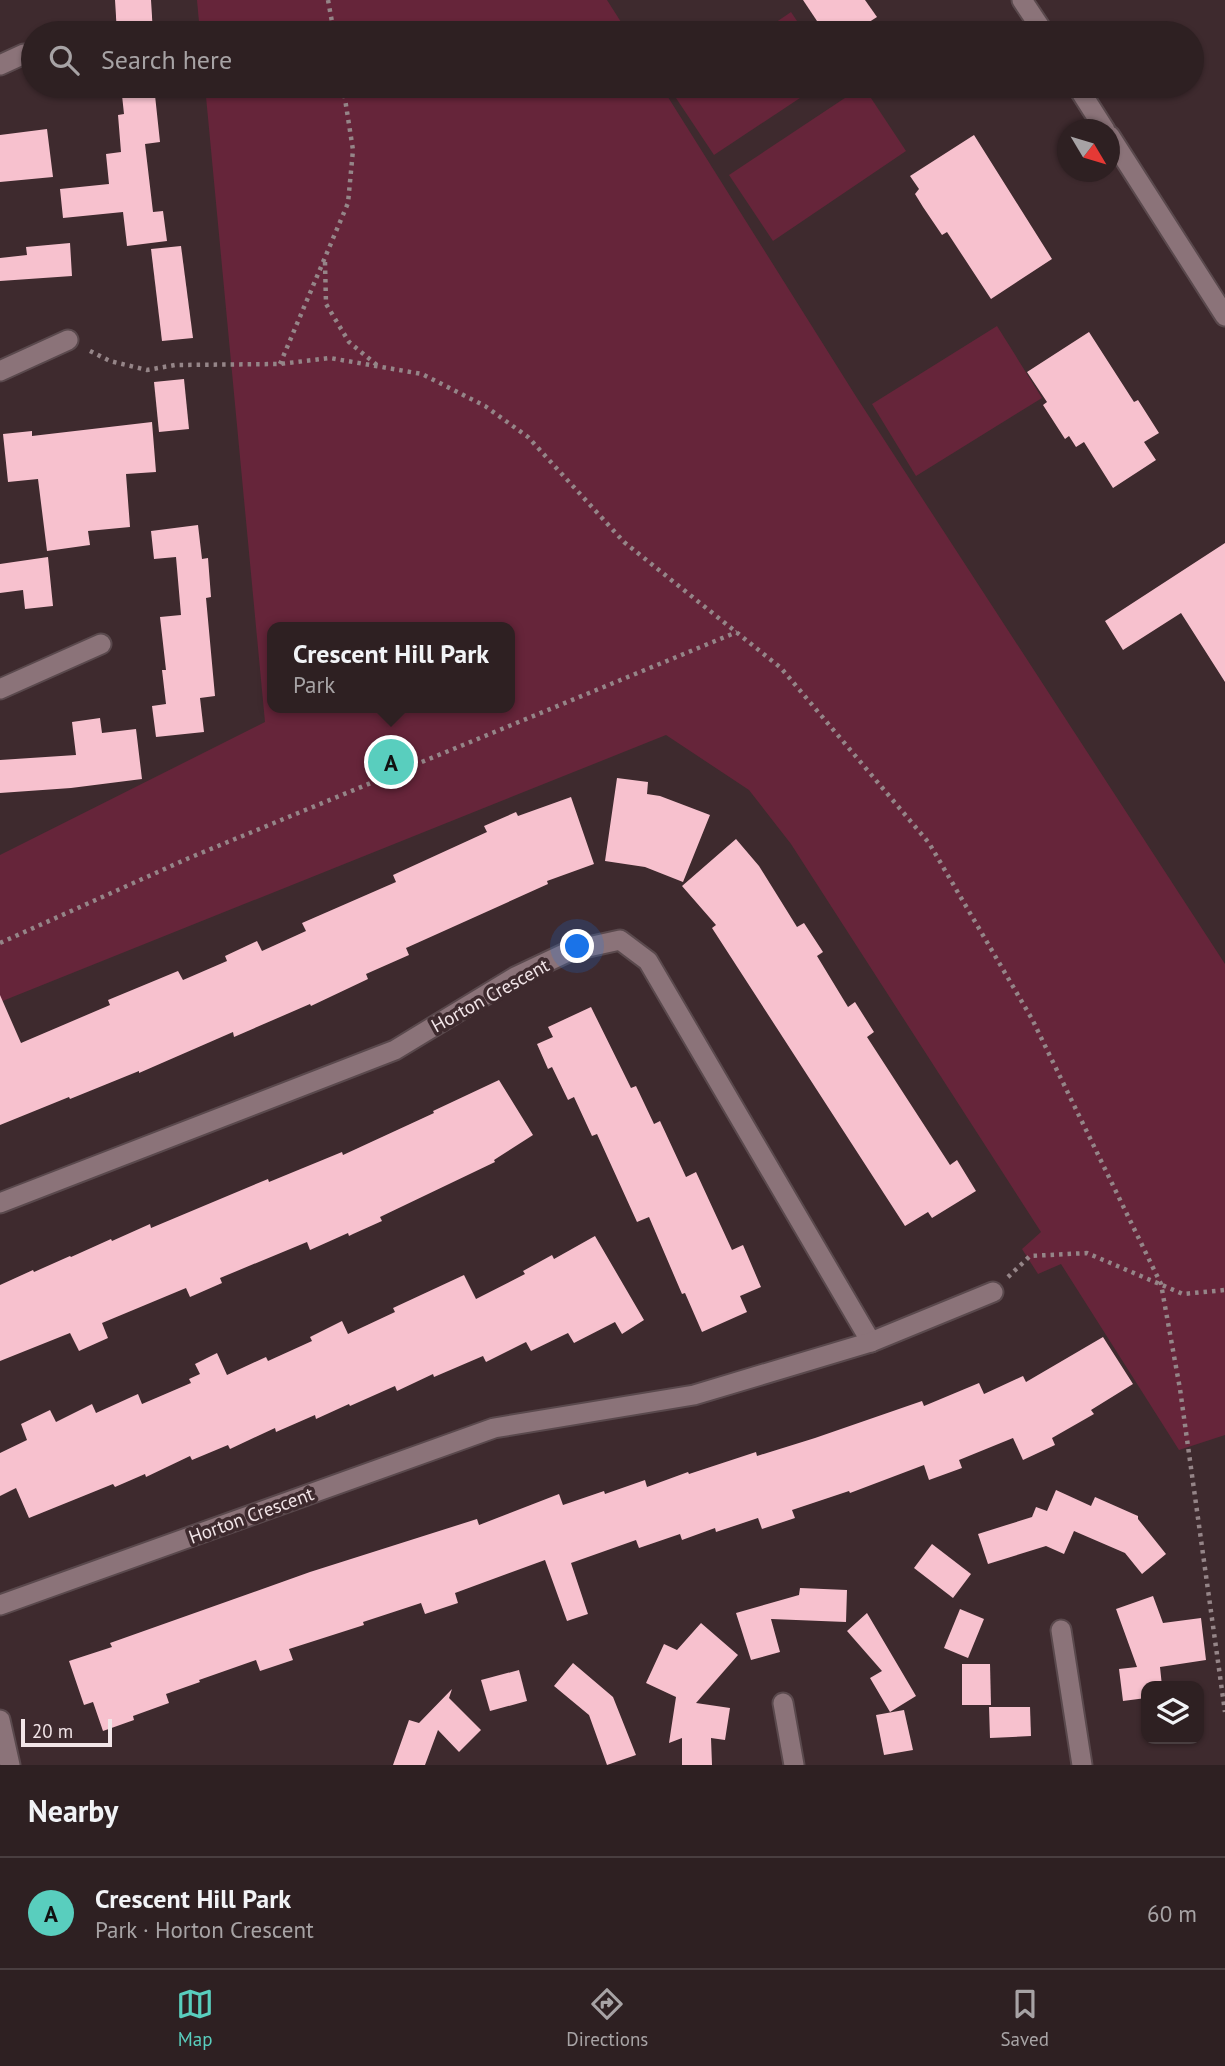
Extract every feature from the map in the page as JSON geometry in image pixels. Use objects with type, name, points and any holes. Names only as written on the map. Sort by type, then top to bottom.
[{"type":"street","points":[[1022,0],[1036,21]]},
{"type":"street","points":[[0,65],[21,55]]},
{"type":"street","points":[[1085,98],[1098,119]]},
{"type":"street","points":[[1120,152],[1225,316]]},
{"type":"street","points":[[0,371],[68,340]]},
{"type":"street","points":[[0,690],[102,644]]},
{"type":"street","name":"Horton Crescent","points":[[0,1203],[395,1050],[515,977],[570,951],[620,940],[648,961],[871,1342]]},
{"type":"street","name":"Horton Crescent","points":[[0,1605],[494,1428],[694,1395],[871,1342],[993,1292]]},
{"type":"street","points":[[1061,1630],[1082,1765]]},
{"type":"street","points":[[783,1703],[794,1765]]},
{"type":"street","points":[[0,1720],[10,1765]]},
{"type":"path","points":[[328,0],[332,21]]},
{"type":"path","points":[[280,364],[348,203],[353,150],[344,98]]},
{"type":"path","points":[[324,257],[326,304],[349,342],[379,366]]},
{"type":"path","points":[[68,340],[110,361],[147,370],[175,366],[280,364],[330,358],[422,374],[485,406],[528,437],[624,542],[781,668],[929,844],[1032,1019],[1161,1284],[1180,1389],[1225,1712]]},
{"type":"path","points":[[0,943],[189,858],[737,632]]},
{"type":"path","points":[[993,1292],[1030,1256],[1087,1253],[1184,1294],[1225,1290]]},
{"type":"shaded area","points":[[197,0],[607,0],[620,21],[199,21]]},
{"type":"shaded area","points":[[791,12],[797,21],[778,21]]},
{"type":"shaded area","points":[[206,98],[669,98],[857,398],[1225,964],[1225,1435],[1179,1450],[1061,1264],[1038,1274],[1022,1249],[1041,1232],[791,844],[749,790],[666,735],[0,1002],[0,855],[265,722]]},
{"type":"shaded area","points":[[676,98],[800,98],[714,155]]},
{"type":"shaded area","points":[[845,98],[871,98],[906,151],[773,241],[729,175]]},
{"type":"shaded area","points":[[997,326],[1042,398],[916,476],[872,404]]},
{"type":"building","points":[[115,0],[151,0],[152,21],[116,21]]},
{"type":"building","points":[[803,0],[865,0],[877,17],[871,21],[817,21]]},
{"type":"building","points":[[122,98],[155,98],[160,142],[145,144],[153,212],[163,211],[167,241],[127,246],[123,212],[63,218],[60,189],[109,184],[106,154],[121,152],[118,115],[124,114]]},
{"type":"building","points":[[47,129],[53,177],[0,182],[0,135]]},
{"type":"building","points":[[974,135],[1052,259],[991,299],[947,232],[942,235],[923,207],[915,194],[919,189],[910,176]]},
{"type":"building","points":[[70,243],[72,276],[0,281],[0,258],[27,255],[26,247]]},
{"type":"building","points":[[181,246],[193,338],[162,341],[151,249]]},
{"type":"building","points":[[1089,332],[1134,402],[1138,400],[1159,433],[1144,442],[1156,460],[1113,488],[1084,442],[1076,447],[1069,436],[1065,439],[1043,405],[1047,402],[1027,372]]},
{"type":"building","points":[[184,379],[189,429],[159,432],[154,382]]},
{"type":"building","points":[[152,422],[156,472],[126,474],[130,527],[88,531],[90,545],[47,551],[38,479],[8,482],[3,434],[32,431],[32,436]]},
{"type":"building","points":[[198,525],[202,559],[208,558],[211,597],[206,598],[215,696],[200,698],[204,732],[156,737],[152,706],[166,704],[162,670],[166,670],[160,617],[181,615],[176,557],[154,559],[151,531]]},
{"type":"building","points":[[1225,543],[1225,682],[1181,613],[1123,650],[1105,621]]},
{"type":"building","points":[[48,557],[53,606],[25,609],[23,590],[0,593],[0,564]]},
{"type":"building","points":[[100,718],[102,733],[136,729],[142,779],[0,793],[0,760],[76,755],[72,722]]},
{"type":"building","points":[[617,778],[648,782],[647,794],[660,796],[710,815],[683,882],[645,867],[605,861]]},
{"type":"building","points":[[571,797],[594,864],[547,881],[548,884],[406,948],[409,955],[366,974],[368,979],[311,1006],[310,1004],[234,1037],[233,1032],[139,1073],[0,1125],[0,995],[21,1043],[110,1005],[108,1000],[178,971],[183,980],[227,961],[225,956],[257,941],[262,951],[306,931],[302,923],[396,882],[393,875],[487,832],[484,826],[516,812],[518,816]]},
{"type":"building","points":[[736,839],[759,866],[797,927],[804,923],[823,952],[817,956],[848,1007],[855,1002],[874,1032],[867,1037],[950,1165],[957,1160],[976,1191],[932,1218],[928,1212],[905,1226],[712,928],[716,925],[682,886]]},
{"type":"building","points":[[591,1007],[631,1088],[636,1086],[654,1124],[660,1121],[686,1177],[696,1172],[732,1250],[743,1245],[761,1287],[740,1296],[747,1312],[702,1332],[685,1293],[682,1294],[649,1217],[637,1222],[597,1134],[592,1136],[574,1097],[568,1100],[552,1067],[548,1069],[537,1044],[553,1037],[548,1027]]},
{"type":"building","points":[[499,1080],[533,1135],[494,1160],[495,1162],[380,1217],[382,1221],[349,1236],[348,1233],[310,1250],[307,1242],[220,1278],[222,1283],[190,1297],[186,1288],[102,1323],[108,1338],[79,1351],[70,1333],[0,1361],[0,1285],[150,1224],[151,1228],[268,1179],[269,1182],[342,1152],[343,1155]]},
{"type":"building","points":[[595,1236],[644,1320],[622,1334],[615,1322],[574,1343],[568,1333],[531,1351],[526,1342],[486,1362],[483,1356],[434,1377],[433,1374],[397,1391],[395,1386],[316,1419],[315,1415],[276,1432],[275,1428],[230,1449],[228,1445],[192,1460],[190,1456],[146,1477],[145,1474],[115,1487],[113,1484],[29,1518],[16,1488],[0,1496],[0,1453],[27,1440],[21,1424],[50,1410],[56,1422],[92,1404],[96,1413],[138,1394],[142,1404],[191,1383],[189,1379],[200,1374],[195,1364],[217,1353],[227,1375],[266,1357],[268,1361],[312,1341],[310,1337],[342,1321],[348,1334],[395,1312],[393,1308],[464,1275],[476,1299],[525,1274],[523,1271],[552,1255],[554,1259]]},
{"type":"building","points":[[1103,1337],[1133,1384],[1091,1410],[1094,1414],[1052,1438],[1055,1445],[1023,1460],[1013,1438],[959,1460],[962,1468],[929,1480],[924,1465],[850,1493],[849,1491],[792,1510],[795,1518],[762,1529],[758,1518],[716,1532],[715,1528],[682,1540],[680,1534],[639,1548],[636,1540],[571,1563],[588,1614],[567,1621],[545,1560],[455,1593],[458,1603],[425,1614],[421,1603],[289,1649],[293,1660],[260,1671],[256,1660],[199,1680],[200,1682],[166,1694],[169,1703],[103,1731],[93,1702],[84,1705],[69,1661],[112,1647],[110,1643],[310,1572],[477,1519],[479,1525],[559,1494],[563,1505],[645,1480],[647,1487],[756,1452],[757,1456],[815,1438],[922,1401],[924,1406],[979,1383],[984,1394],[1023,1376],[1026,1382]]},
{"type":"building","points":[[1056,1490],[1091,1506],[1095,1497],[1138,1516],[1166,1554],[1142,1574],[1125,1553],[1074,1531],[1064,1554],[1046,1546],[988,1564],[978,1534],[1032,1517],[1036,1507],[1047,1511]]},
{"type":"building","points":[[932,1544],[971,1574],[953,1598],[914,1568]]},
{"type":"building","points":[[800,1588],[847,1590],[846,1622],[771,1619],[780,1652],[751,1660],[736,1613],[799,1595]]},
{"type":"building","points":[[1153,1596],[1163,1623],[1201,1618],[1206,1660],[1160,1667],[1161,1681],[1141,1681],[1141,1699],[1123,1701],[1119,1669],[1137,1667],[1116,1609]]},
{"type":"building","points":[[960,1609],[984,1619],[968,1658],[944,1648]]},
{"type":"building","points":[[867,1613],[916,1696],[890,1712],[870,1678],[882,1671],[847,1631]]},
{"type":"building","points":[[701,1623],[738,1655],[696,1703],[730,1708],[725,1740],[711,1738],[712,1765],[682,1765],[682,1738],[669,1743],[676,1697],[646,1683],[664,1644],[677,1650]]},
{"type":"building","points":[[573,1663],[613,1697],[636,1755],[607,1765],[589,1715],[554,1686]]},
{"type":"building","points":[[962,1664],[990,1664],[991,1705],[962,1705]]},
{"type":"building","points":[[519,1670],[527,1701],[490,1711],[481,1680]]},
{"type":"building","points":[[452,1689],[449,1698],[481,1730],[459,1752],[438,1730],[425,1765],[393,1765],[409,1720],[419,1723]]},
{"type":"building","points":[[989,1707],[1030,1707],[1031,1736],[990,1738]]},
{"type":"building","points":[[904,1710],[913,1750],[884,1755],[876,1715]]},
{"type":"place","name":"Crescent Hill Park","points":[[391,762]]}]
